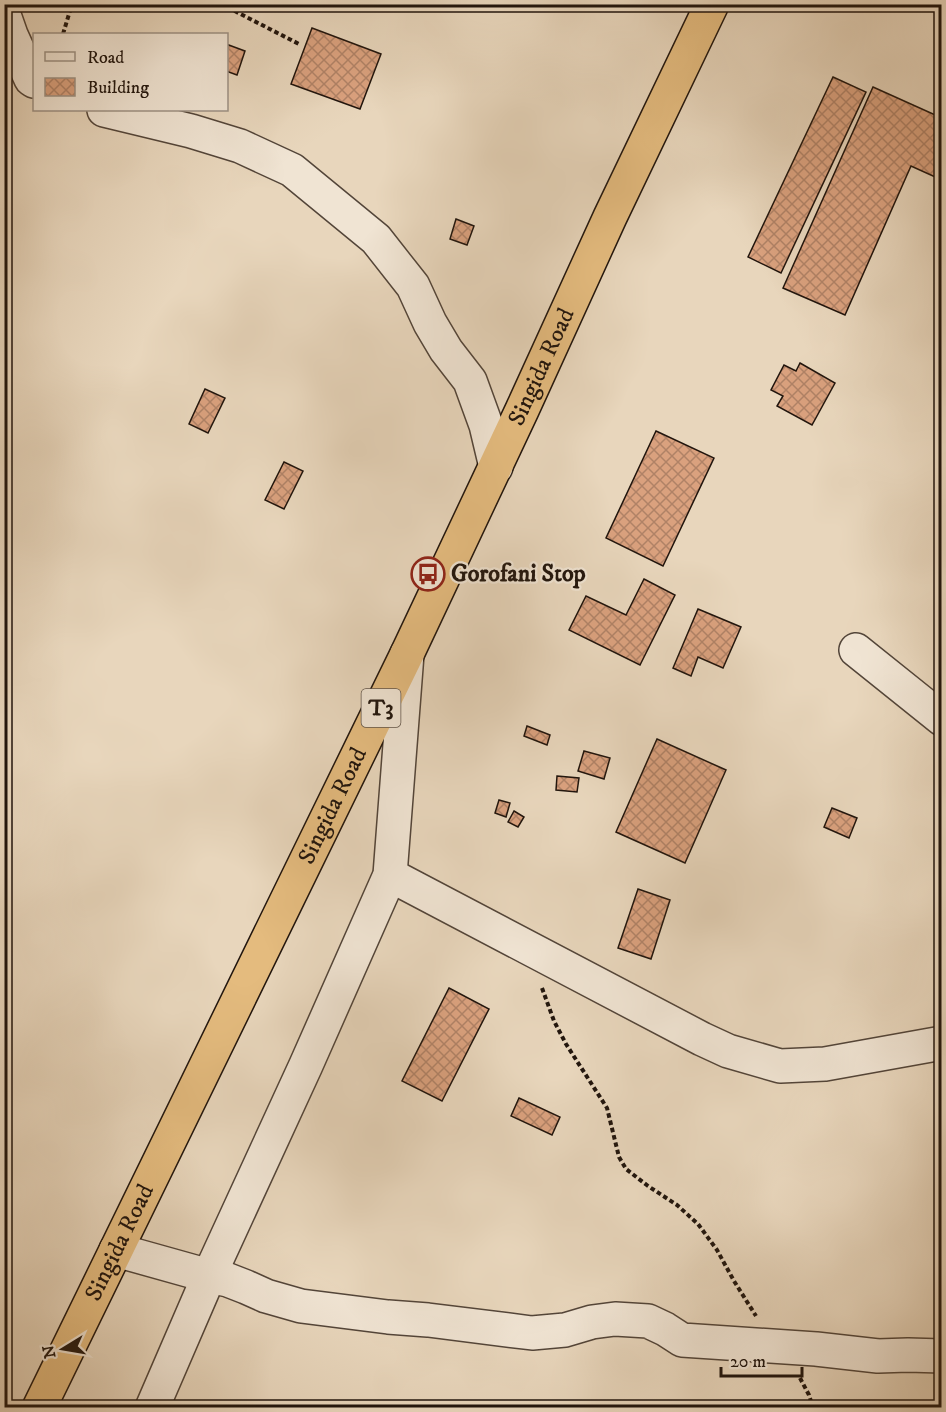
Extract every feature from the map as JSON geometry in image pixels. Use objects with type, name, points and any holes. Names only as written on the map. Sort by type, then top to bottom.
[{"type":"highway","name":"Singida Road","points":[[39,1407],[407,654],[496,467],[610,217],[712,4]]},
{"type":"street","points":[[4,15],[12,46],[33,80]]},
{"type":"street","points":[[108,111],[191,131],[240,146],[292,171],[376,239],[413,286],[430,323],[446,350],[470,381],[486,425],[496,467]]},
{"type":"street","points":[[856,650],[942,719]]},
{"type":"street","points":[[152,1407],[390,875],[407,654]]},
{"type":"street","points":[[390,875],[702,1040],[728,1051],[780,1066],[825,1064],[942,1043]]},
{"type":"street","points":[[116,1250],[228,1280],[266,1296],[301,1306],[532,1333],[565,1330],[592,1322],[615,1319],[648,1322],[682,1340],[878,1356],[942,1356]]},
{"type":"path","points":[[63,33],[72,4]]},
{"type":"path","points":[[221,4],[300,45]]},
{"type":"path","points":[[530,948],[554,1021],[607,1108],[619,1157],[626,1169],[677,1205],[698,1224],[717,1250],[752,1310],[777,1346]]},
{"type":"building","points":[[312,28],[381,54],[360,109],[291,84]]},
{"type":"building","points":[[228,45],[245,51],[237,75],[228,72]]},
{"type":"building","points":[[833,77],[866,92],[781,273],[748,257]]},
{"type":"building","points":[[873,87],[942,118],[942,180],[911,166],[845,315],[783,288]]},
{"type":"building","points":[[456,219],[474,226],[467,245],[450,239]]},
{"type":"building","points":[[800,363],[835,383],[812,425],[777,406],[783,396],[771,390],[784,365],[796,371]]},
{"type":"building","points":[[205,389],[225,398],[208,433],[189,424]]},
{"type":"building","points":[[656,431],[714,458],[663,566],[606,538]]},
{"type":"building","points":[[284,462],[303,471],[284,509],[265,500]]},
{"type":"building","points":[[644,579],[675,595],[640,665],[569,630],[586,596],[626,615]]},
{"type":"building","points":[[698,609],[741,627],[723,668],[698,657],[691,676],[673,668]]},
{"type":"building","points":[[527,726],[550,735],[547,745],[524,736]]},
{"type":"building","points":[[657,739],[726,770],[685,863],[616,832]]},
{"type":"building","points":[[584,751],[610,758],[604,779],[578,771]]},
{"type":"building","points":[[557,776],[579,778],[577,792],[556,790]]},
{"type":"building","points":[[499,800],[510,803],[506,817],[495,813]]},
{"type":"building","points":[[832,808],[857,818],[849,838],[824,827]]},
{"type":"building","points":[[514,811],[524,817],[518,827],[508,822]]},
{"type":"building","points":[[638,889],[670,900],[651,959],[618,948]]},
{"type":"building","points":[[449,988],[489,1009],[442,1101],[402,1081]]},
{"type":"building","points":[[519,1098],[560,1117],[552,1135],[511,1116]]},
{"type":"place","name":"Gorofani Stop","points":[[428,574]]}]
